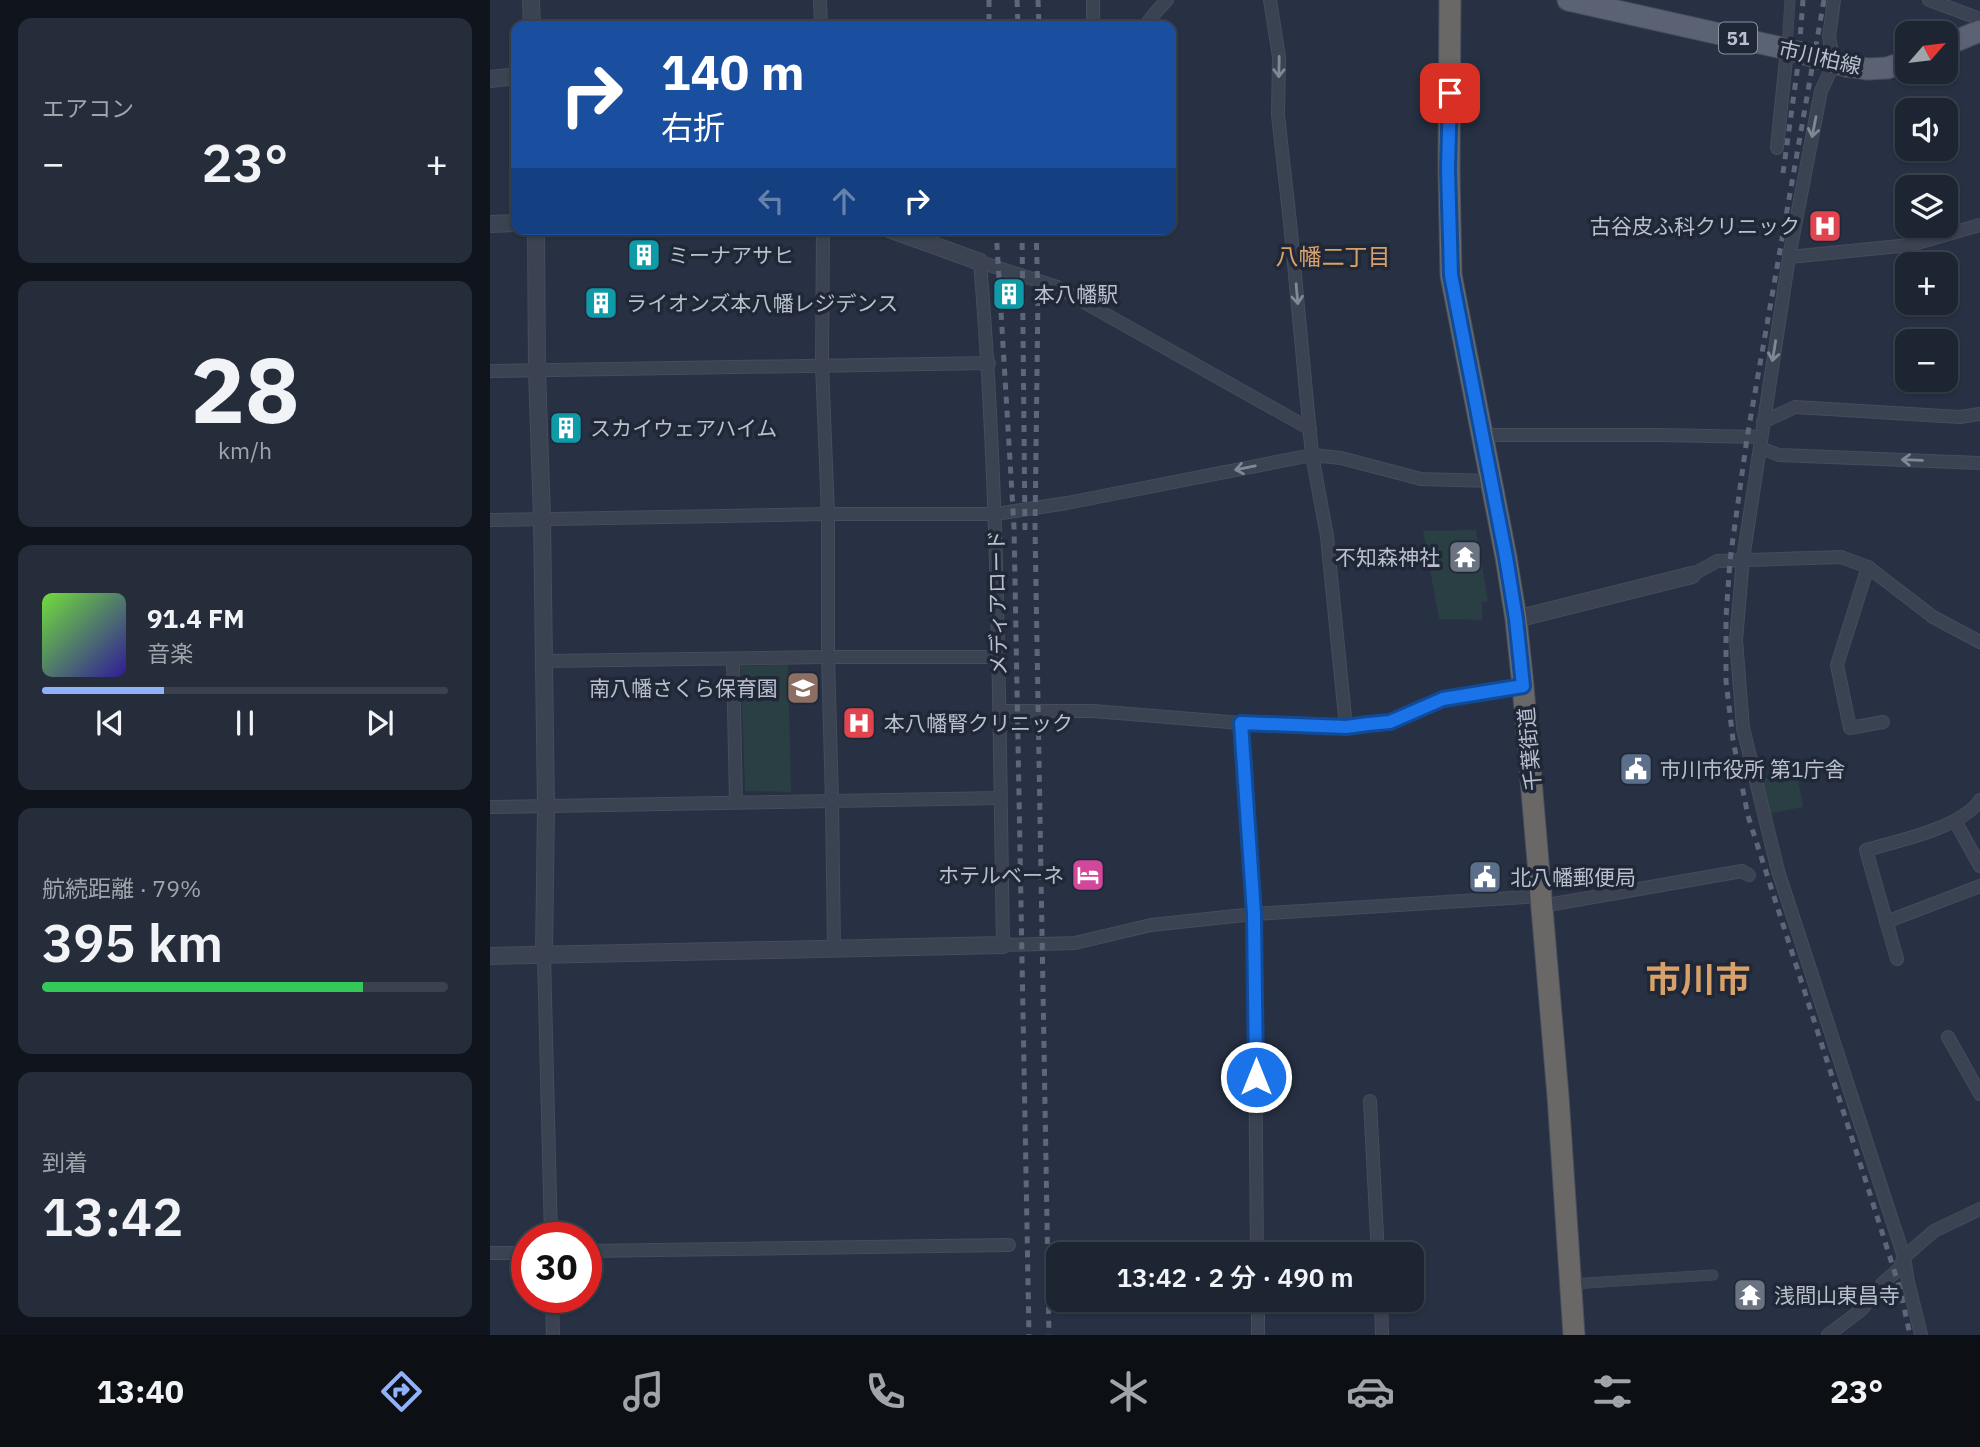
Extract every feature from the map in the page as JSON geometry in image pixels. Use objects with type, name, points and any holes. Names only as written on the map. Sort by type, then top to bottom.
[{"type":"highway","name":"千葉街道","points":[[1450,0],[1448,169],[1451,275],[1516,619],[1558,1096],[1574,1335]]},
{"type":"main road","name":"市川柏線","points":[[1568,0],[1787,49],[1835,63],[1868,69],[1895,65]]},
{"type":"main road","points":[[1958,40],[1980,31]]},
{"type":"street","points":[[531,0],[532,21]]},
{"type":"street","points":[[820,0],[821,21]]},
{"type":"street","points":[[1093,0],[1093,21]]},
{"type":"street","points":[[1149,21],[1167,0]]},
{"type":"street","points":[[1270,0],[1279,57],[1278,115],[1312,455],[1327,536],[1346,727]]},
{"type":"street","points":[[1777,148],[1790,0]]},
{"type":"street","points":[[1834,0],[1829,37],[1835,63],[1821,91],[1789,257],[1743,559],[1736,640],[1743,728],[1778,871],[1905,1257],[1908,1283],[1921,1335]]},
{"type":"street","points":[[1929,0],[1980,19]]},
{"type":"street","points":[[490,79],[511,77]]},
{"type":"street","points":[[490,224],[511,223]]},
{"type":"street","points":[[1789,257],[1910,245],[1980,225]]},
{"type":"street","points":[[536,235],[546,807],[544,956],[551,1222]]},
{"type":"street","points":[[823,235],[822,365],[828,514],[834,949]]},
{"type":"street","points":[[906,235],[1057,287],[1310,429]]},
{"type":"street","name":"メディアロード","points":[[981,262],[996,514],[1003,946]]},
{"type":"street","points":[[490,371],[989,363]]},
{"type":"street","points":[[1763,422],[1795,407],[1961,417],[1980,414]]},
{"type":"street","points":[[1483,435],[1659,435],[1761,443],[1779,455],[1980,463]]},
{"type":"street","points":[[490,520],[996,514],[1068,503],[1312,455],[1341,458],[1421,480],[1491,481]]},
{"type":"street","points":[[1516,619],[1692,575],[1717,561],[1840,557],[1868,567],[1933,617],[1980,642]]},
{"type":"street","points":[[1868,567],[1837,665],[1850,728],[1883,722]]},
{"type":"street","points":[[544,661],[998,657]]},
{"type":"street","points":[[733,659],[736,802]]},
{"type":"street","points":[[999,711],[1093,711],[1241,723],[1346,727],[1390,722],[1443,699],[1523,686]]},
{"type":"street","points":[[1241,723],[1254,914],[1257,1242]]},
{"type":"street","points":[[490,807],[1000,798]]},
{"type":"street","points":[[1897,959],[1866,850],[1940,828],[1966,815],[1980,800]]},
{"type":"street","points":[[1955,821],[1980,866]]},
{"type":"street","points":[[490,956],[1074,943],[1151,925],[1254,914],[1542,901],[1742,871],[1749,875]]},
{"type":"street","points":[[1886,922],[1980,886]]},
{"type":"street","points":[[1948,1037],[1980,1094]]},
{"type":"street","points":[[1370,1101],[1377,1242]]},
{"type":"street","points":[[1828,1335],[1861,1310],[1883,1283],[1899,1269],[1905,1257],[1934,1231],[1980,1209]]},
{"type":"street","points":[[602,1251],[1009,1245]]},
{"type":"street","points":[[490,1253],[511,1253]]},
{"type":"street","points":[[1571,1284],[1713,1275]]},
{"type":"street","points":[[1258,1312],[1258,1335]]},
{"type":"street","points":[[1381,1312],[1382,1335]]},
{"type":"street","points":[[552,1313],[553,1335]]},
{"type":"green space","points":[[1476,530],[1488,601],[1482,602],[1482,620],[1439,619],[1423,531]]},
{"type":"green space","points":[[788,665],[791,792],[745,791],[741,666]]},
{"type":"green space","points":[[1797,773],[1803,807],[1767,814],[1760,779]]},
{"type":"railway","points":[[989,0],[989,21]]},
{"type":"railway","points":[[1017,0],[1018,21]]},
{"type":"railway","points":[[1038,0],[1039,21]]},
{"type":"railway","points":[[1783,173],[1798,65],[1803,0]]},
{"type":"railway","points":[[1824,0],[1747,438],[1730,560],[1726,617],[1726,681],[1733,740],[1748,816],[1900,1289],[1910,1335]]},
{"type":"railway","points":[[996,235],[1014,527],[1029,1335]]},
{"type":"railway","points":[[1022,235],[1025,530]]},
{"type":"railway","points":[[1036,235],[1035,528],[1049,1335]]},
{"type":"place","name":"古谷皮ふ科クリニック","points":[[1825,226]]},
{"type":"place","name":"ミーナアサヒ","points":[[644,255]]},
{"type":"place","name":"本八幡駅","points":[[1009,294]]},
{"type":"place","name":"ライオンズ本八幡レジデンス","points":[[601,303]]},
{"type":"place","name":"スカイウェアハイム","points":[[566,428]]},
{"type":"place","name":"不知森神社","points":[[1465,557]]},
{"type":"place","name":"南八幡さくら保育園","points":[[803,688]]},
{"type":"place","name":"本八幡腎クリニック","points":[[859,723]]},
{"type":"place","name":"市川市役所 第1庁舎","points":[[1636,769]]},
{"type":"place","name":"ホテルベーネ","points":[[1088,875]]},
{"type":"place","name":"北八幡郵便局","points":[[1485,877]]},
{"type":"place","name":"浅間山東昌寺","points":[[1750,1295]]},
{"type":"district","name":"八幡二丁目","points":[[1333,256]]},
{"type":"district","name":"市川市","points":[[1698,979]]},
{"type":"route","points":[[1256,1077],[1254,914],[1241,723],[1346,727],[1390,722],[1443,699],[1523,686],[1506,557],[1451,275],[1448,169],[1450,93]]}]
